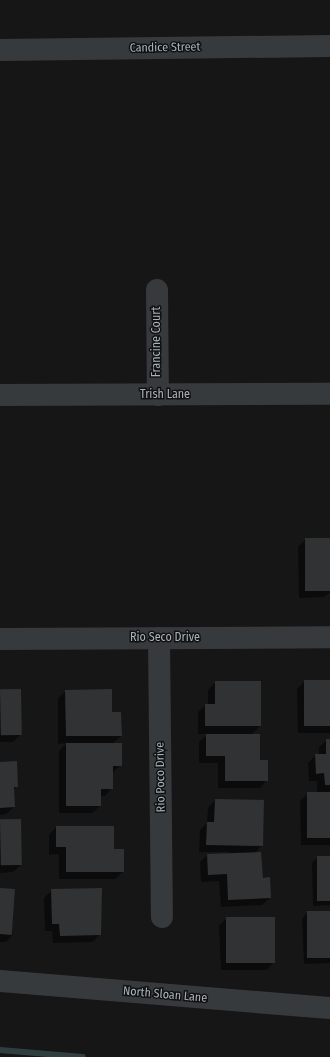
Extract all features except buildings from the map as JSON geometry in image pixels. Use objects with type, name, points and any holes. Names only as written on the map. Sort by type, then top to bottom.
[{"type":"street","name":"Candice Street","points":[[0,50],[330,46]]},
{"type":"street","name":"Francine Court","points":[[157,290],[158,395]]},
{"type":"street","name":"Trish Lane","points":[[0,395],[330,394]]},
{"type":"street","name":"Rio Seco Drive","points":[[0,639],[330,636]]},
{"type":"street","name":"Rio Poco Drive","points":[[159,638],[162,917]]},
{"type":"street","name":"North Sloan Lane","points":[[0,981],[330,1008]]},
{"type":"waterway","points":[[0,1050],[83,1057]]}]
